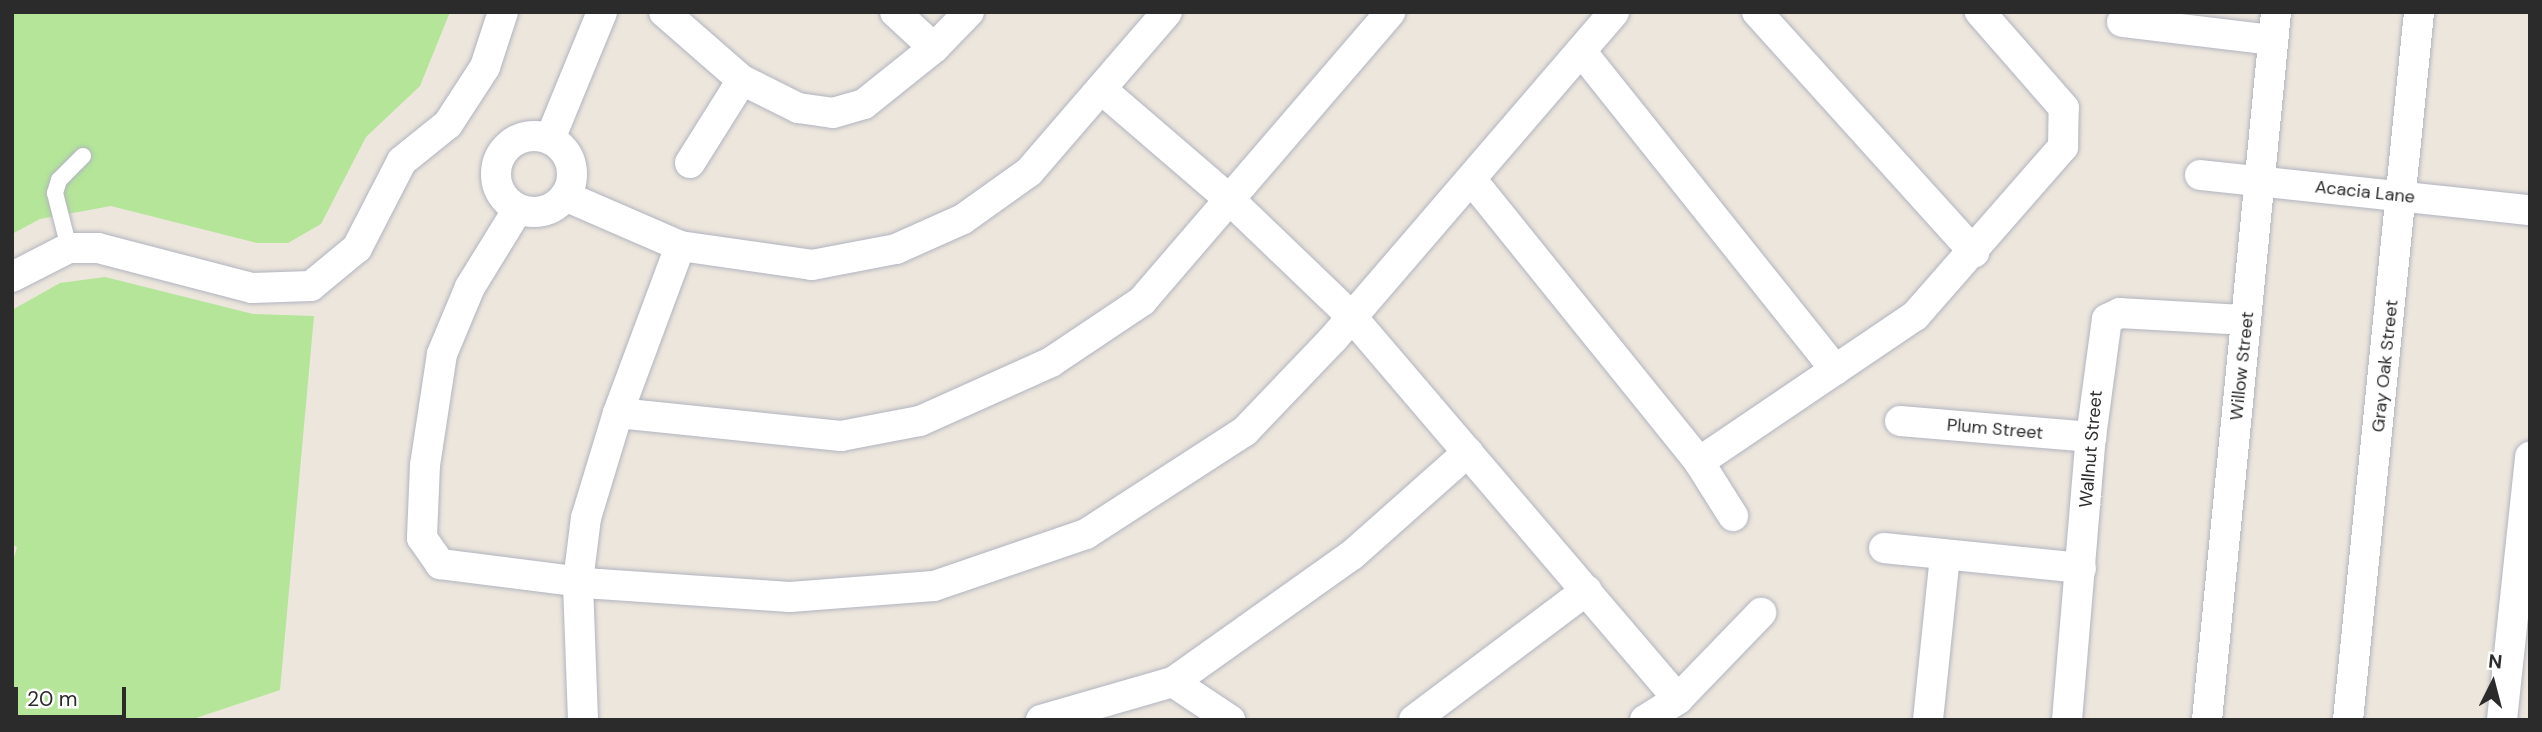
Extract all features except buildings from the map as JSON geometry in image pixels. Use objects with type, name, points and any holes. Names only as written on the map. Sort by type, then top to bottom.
[{"type":"street","points":[[12,277],[69,248],[98,248],[252,288],[311,286],[357,248],[402,160],[449,124],[485,67],[503,12]]},
{"type":"street","points":[[550,139],[602,12]]},
{"type":"street","points":[[663,12],[742,80],[799,108],[833,113],[864,104],[934,48],[969,12]]},
{"type":"street","points":[[895,12],[934,48]]},
{"type":"street","points":[[565,196],[680,246],[812,265],[896,249],[963,219],[1029,172],[1167,12]]},
{"type":"street","points":[[618,413],[841,436],[920,421],[1051,362],[1142,301],[1391,12]]},
{"type":"street","points":[[518,209],[470,287],[442,354],[425,465],[422,538],[428,553],[440,564],[578,581],[789,597],[934,586],[1086,534],[1245,431],[1352,317],[1614,12]]},
{"type":"street","points":[[1758,12],[1974,252]]},
{"type":"street","points":[[1699,462],[1915,316],[1974,252],[2063,147],[2066,125],[2064,108],[1980,12]]},
{"type":"street","name":"Gray Oak Street","points":[[2348,720],[2403,197],[2419,12]]},
{"type":"street","points":[[2122,22],[2275,26]]},
{"type":"street","name":"Willow Street","points":[[2207,720],[2275,26]]},
{"type":"street","points":[[1581,51],[1836,370]]},
{"type":"street","points":[[690,163],[742,80]]},
{"type":"street","points":[[1101,89],[1229,199],[1352,317],[1678,699]]},
{"type":"street","points":[[524,137],[550,139],[569,158],[572,171],[565,196],[544,212],[518,209],[498,191],[495,178],[502,152],[524,137]]},
{"type":"street","name":"Acacia Lane","points":[[2200,175],[2530,210]]},
{"type":"street","points":[[1471,179],[1699,462],[1733,516]]},
{"type":"street","points":[[583,720],[578,581],[586,518],[618,413],[680,246]]},
{"type":"street","name":"Wallnut Street","points":[[2067,720],[2091,437],[2107,319],[2120,313],[2246,320]]},
{"type":"street","name":"Plum Street","points":[[1900,421],[2091,437]]},
{"type":"street","points":[[1041,720],[1173,682],[1352,555],[1468,452]]},
{"type":"street","points":[[2502,720],[2530,456]]},
{"type":"street","points":[[1884,548],[2081,568]]},
{"type":"street","points":[[1928,720],[1945,555]]},
{"type":"street","points":[[1414,720],[1587,590]]},
{"type":"street","points":[[1644,720],[1678,699],[1761,613]]},
{"type":"street","points":[[1173,682],[1230,720]]},
{"type":"lane","points":[[69,248],[55,193],[59,180],[83,156]]},
{"type":"green space","points":[[12,12],[450,12],[420,86],[366,137],[321,224],[288,243],[257,243],[111,206],[40,219],[12,234]]},
{"type":"green space","points":[[105,277],[253,314],[314,316],[280,690],[190,720],[12,720],[12,565],[17,547],[12,545],[12,310],[60,283]]}]
